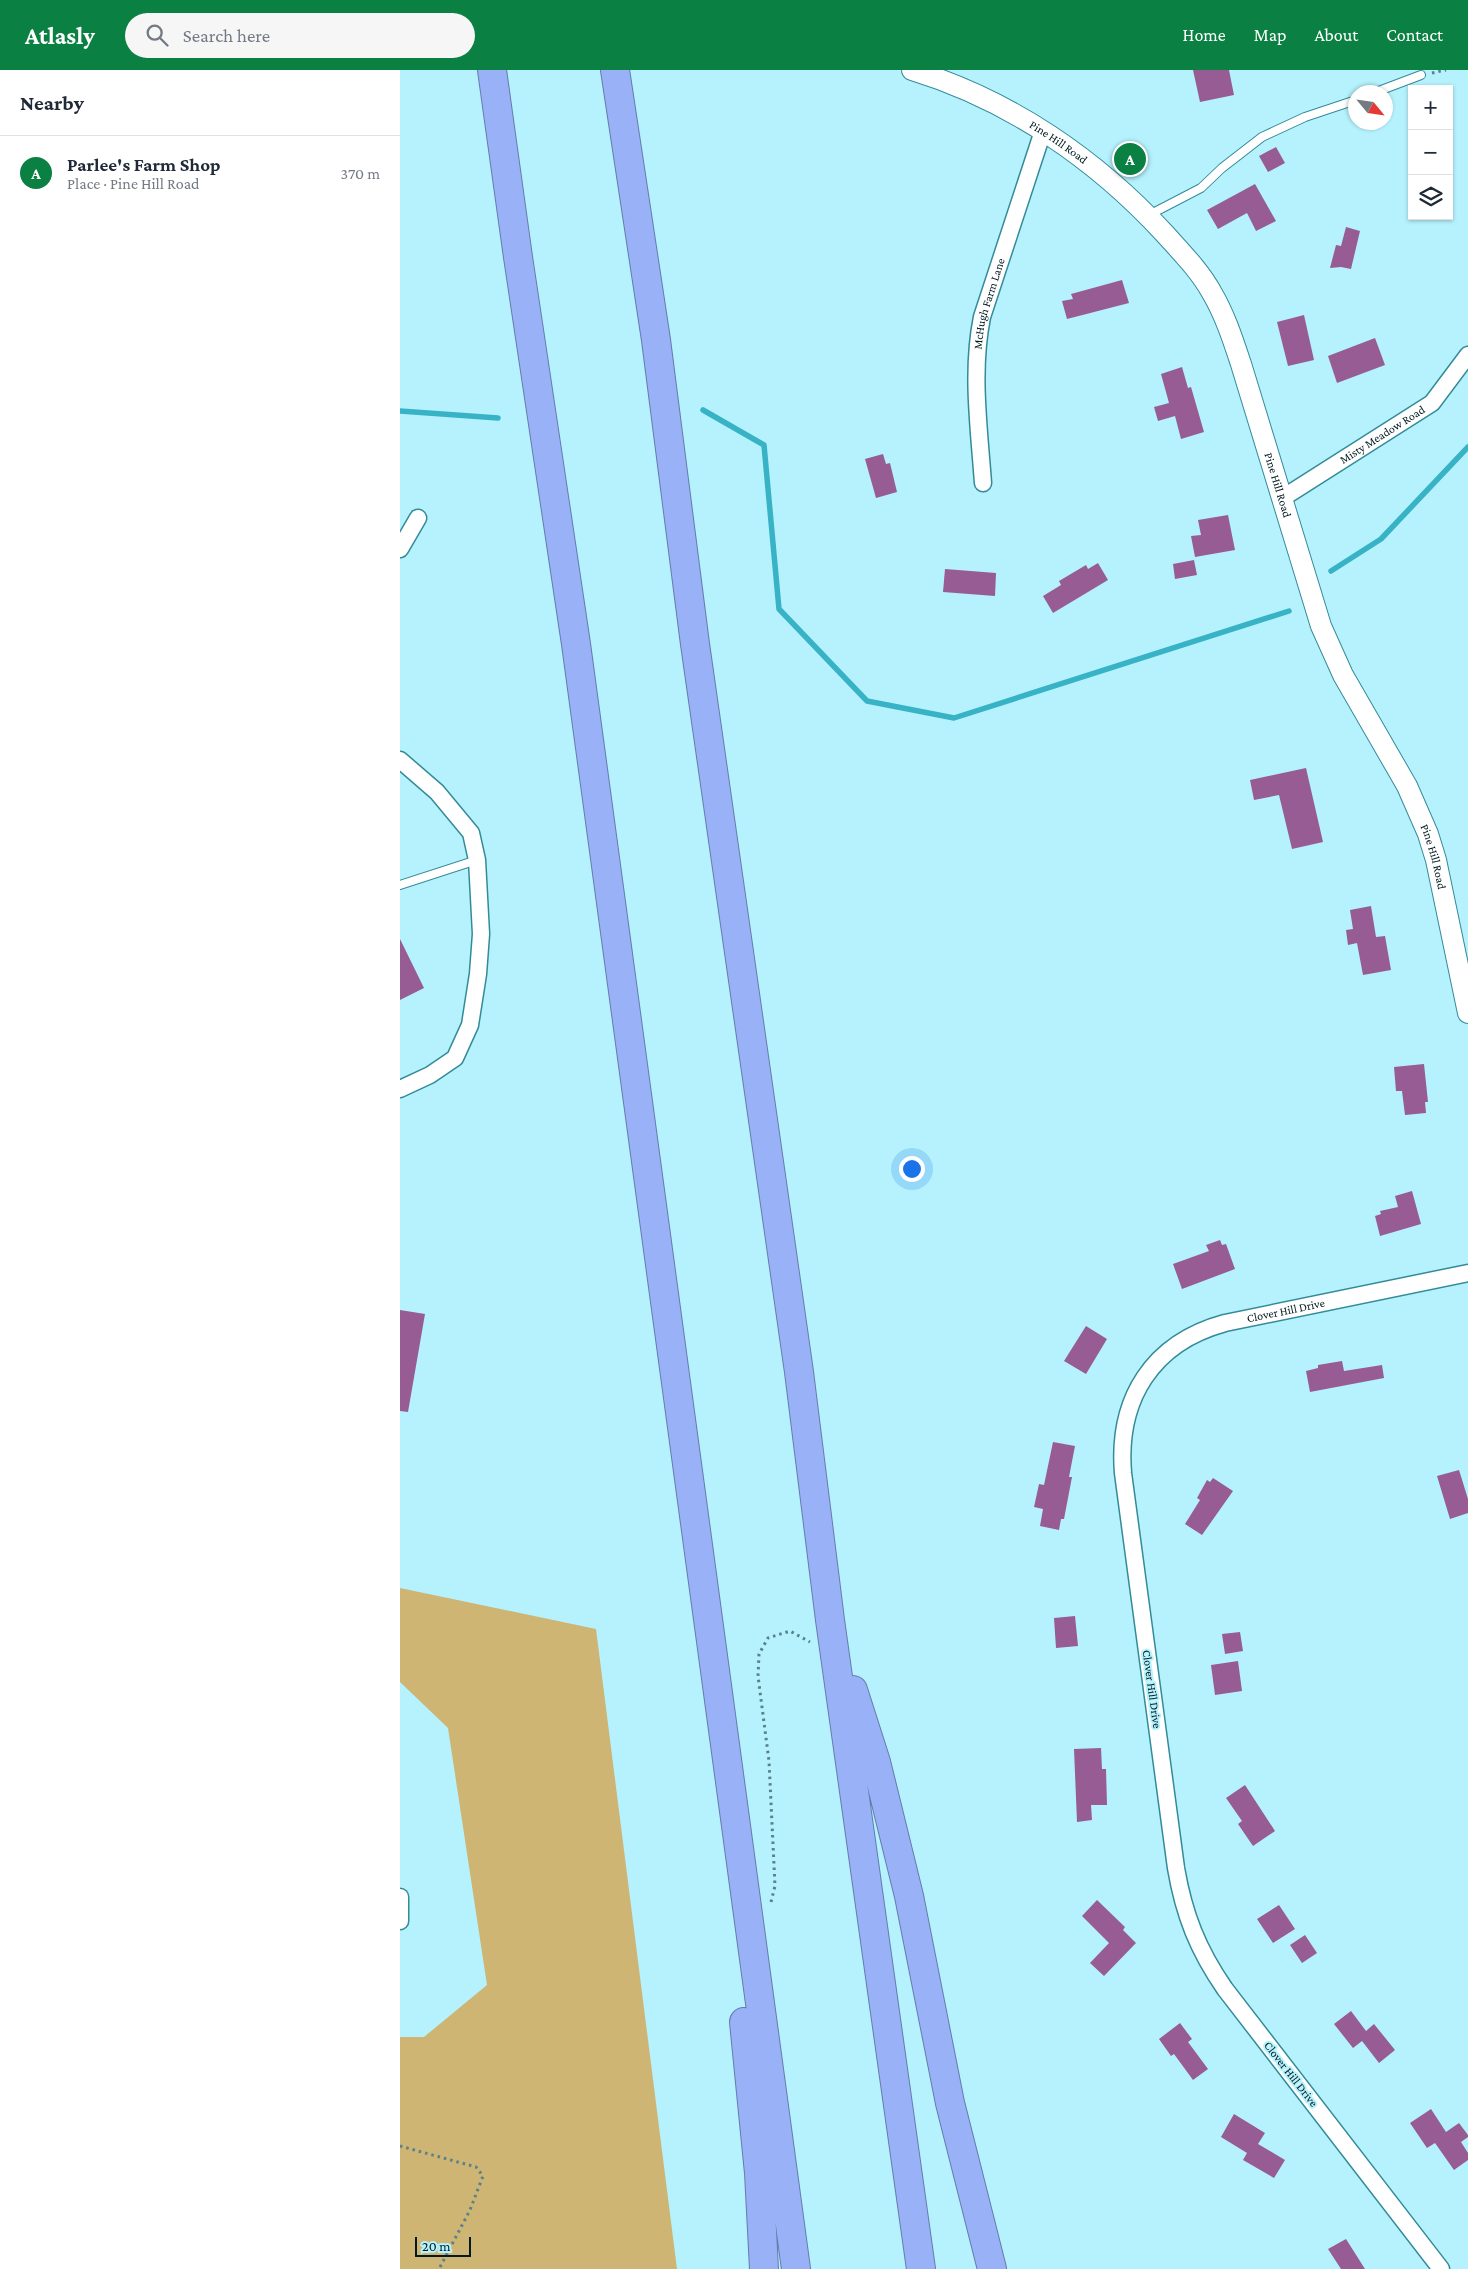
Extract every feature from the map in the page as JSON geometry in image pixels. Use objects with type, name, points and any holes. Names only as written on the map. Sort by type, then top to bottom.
[{"type":"highway","points":[[492,70],[577,653],[796,2269]]},
{"type":"highway","points":[[615,70],[654,330],[695,644],[799,1372],[830,1620],[921,2269]]},
{"type":"highway","points":[[830,1620],[876,1762],[909,1896],[950,2103],[992,2269]]},
{"type":"highway","points":[[725,1748],[733,1880],[758,2173],[764,2269]]},
{"type":"street","name":"Pine Hill Road","points":[[912,70],[937,74],[1005,108],[1043,131],[1091,166],[1147,216],[1187,258],[1213,294],[1231,334],[1312,602],[1331,652],[1407,786],[1425,826],[1436,860],[1468,1012]]},
{"type":"street","name":"McHugh Farm Lane","points":[[983,483],[978,402],[977,340],[982,317],[1043,131]]},
{"type":"street","name":"Misty Meadow Road","points":[[1281,499],[1432,404],[1468,355]]},
{"type":"street","points":[[400,549],[418,518]]},
{"type":"street","points":[[400,760],[437,792],[471,833],[477,860],[481,934],[478,974],[470,1025],[455,1058],[430,1075],[400,1089]]},
{"type":"street","name":"Clover Hill Drive","points":[[1441,2269],[1225,1988],[1208,1964],[1194,1937],[1176,1868],[1123,1474],[1122,1450],[1126,1418],[1138,1388],[1165,1353],[1188,1337],[1225,1323],[1468,1272]]},
{"type":"street","points":[[400,1897],[400,1921]]},
{"type":"lane","points":[[1393,86],[1421,75]]},
{"type":"lane","points":[[1147,216],[1201,188],[1222,168],[1262,137],[1305,117],[1348,103]]},
{"type":"lane","points":[[400,885],[477,860]]},
{"type":"path","points":[[770,1905],[775,1886],[769,1761],[758,1676],[759,1654],[768,1638],[790,1631],[814,1644]]},
{"type":"path","points":[[400,2146],[476,2167],[483,2176],[470,2210],[439,2269]]},
{"type":"shaded area","points":[[400,1588],[596,1629],[677,2269],[400,2269],[400,2037],[424,2037],[487,1985],[448,1728],[400,1682]]},
{"type":"building","points":[[1193,70],[1229,70],[1234,95],[1200,102]]},
{"type":"building","points":[[1276,147],[1285,163],[1268,172],[1259,156]]},
{"type":"building","points":[[1255,184],[1276,221],[1256,231],[1247,213],[1218,229],[1207,210]]},
{"type":"building","points":[[1346,227],[1360,231],[1351,269],[1341,267],[1330,268],[1336,245],[1341,246]]},
{"type":"building","points":[[1122,280],[1129,303],[1067,319],[1062,301],[1073,299],[1071,294]]},
{"type":"building","points":[[1304,315],[1314,360],[1288,366],[1277,322]]},
{"type":"building","points":[[1375,338],[1385,365],[1337,383],[1328,356]]},
{"type":"building","points":[[1182,367],[1188,388],[1191,387],[1204,432],[1181,439],[1175,416],[1158,421],[1154,407],[1169,403],[1161,374]]},
{"type":"building","points":[[883,454],[886,464],[890,463],[897,492],[876,498],[865,459]]},
{"type":"building","points":[[1228,515],[1235,550],[1195,557],[1191,536],[1201,535],[1198,520]]},
{"type":"building","points":[[1194,560],[1197,575],[1175,579],[1173,564]]},
{"type":"building","points":[[1098,563],[1108,580],[1053,613],[1043,596],[1061,585],[1059,581],[1086,565],[1088,569]]},
{"type":"building","points":[[945,569],[996,573],[995,596],[943,592]]},
{"type":"building","points":[[1306,768],[1323,842],[1292,849],[1279,795],[1254,800],[1250,780]]},
{"type":"building","points":[[1371,906],[1376,937],[1385,936],[1391,970],[1363,975],[1357,943],[1348,945],[1346,930],[1353,929],[1350,910]]},
{"type":"building","points":[[400,939],[424,988],[400,1000]]},
{"type":"building","points":[[1424,1064],[1428,1102],[1425,1102],[1426,1113],[1405,1115],[1402,1091],[1396,1091],[1394,1067]]},
{"type":"building","points":[[1412,1191],[1421,1224],[1380,1236],[1375,1216],[1381,1214],[1380,1211],[1398,1207],[1395,1196]]},
{"type":"building","points":[[1220,1240],[1222,1245],[1226,1244],[1235,1269],[1182,1289],[1173,1264],[1209,1251],[1206,1245]]},
{"type":"building","points":[[400,1310],[425,1314],[408,1412],[400,1411]]},
{"type":"building","points":[[1086,1326],[1107,1339],[1086,1374],[1064,1361]]},
{"type":"building","points":[[1342,1361],[1344,1371],[1382,1365],[1384,1378],[1310,1392],[1306,1371],[1318,1368],[1318,1365]]},
{"type":"building","points":[[1053,1442],[1075,1446],[1069,1477],[1072,1477],[1064,1519],[1061,1519],[1059,1530],[1040,1526],[1043,1509],[1034,1507],[1039,1484],[1044,1485]]},
{"type":"building","points":[[1459,1470],[1468,1499],[1468,1513],[1450,1519],[1437,1476]]},
{"type":"building","points":[[1213,1478],[1233,1491],[1202,1535],[1185,1524],[1200,1500],[1197,1498],[1207,1480],[1210,1482]]},
{"type":"building","points":[[1075,1616],[1078,1646],[1056,1648],[1054,1618]]},
{"type":"building","points":[[1240,1632],[1243,1651],[1225,1654],[1222,1634]]},
{"type":"building","points":[[1238,1661],[1242,1691],[1215,1695],[1211,1665]]},
{"type":"building","points":[[1101,1748],[1102,1769],[1106,1769],[1107,1805],[1091,1805],[1092,1820],[1077,1822],[1074,1749]]},
{"type":"building","points":[[1245,1785],[1275,1831],[1253,1846],[1238,1824],[1242,1821],[1226,1798]]},
{"type":"building","points":[[1097,1900],[1125,1927],[1123,1930],[1136,1943],[1104,1976],[1090,1963],[1109,1943],[1082,1916]]},
{"type":"building","points":[[1279,1905],[1295,1929],[1273,1943],[1257,1919]]},
{"type":"building","points":[[1305,1935],[1317,1953],[1302,1963],[1290,1945]]},
{"type":"building","points":[[1351,2011],[1366,2031],[1374,2024],[1395,2050],[1379,2063],[1362,2041],[1353,2048],[1334,2024]]},
{"type":"building","points":[[1180,2023],[1192,2039],[1188,2042],[1208,2069],[1193,2080],[1174,2054],[1171,2056],[1159,2039]]},
{"type":"building","points":[[1431,2109],[1446,2132],[1459,2123],[1468,2135],[1461,2142],[1468,2153],[1468,2160],[1454,2170],[1435,2143],[1427,2148],[1410,2123]]},
{"type":"building","points":[[1234,2114],[1265,2133],[1258,2144],[1285,2160],[1274,2178],[1243,2160],[1247,2153],[1221,2137]]},
{"type":"building","points":[[1346,2239],[1365,2269],[1341,2269],[1328,2249]]},
{"type":"waterway","points":[[703,410],[764,445],[779,609],[867,701],[954,718],[1289,611]]},
{"type":"waterway","points":[[400,411],[498,418]]},
{"type":"waterway","points":[[1331,571],[1381,539],[1468,447]]},
{"type":"place","name":"Parlee's Farm Shop","points":[[1130,159]]}]
